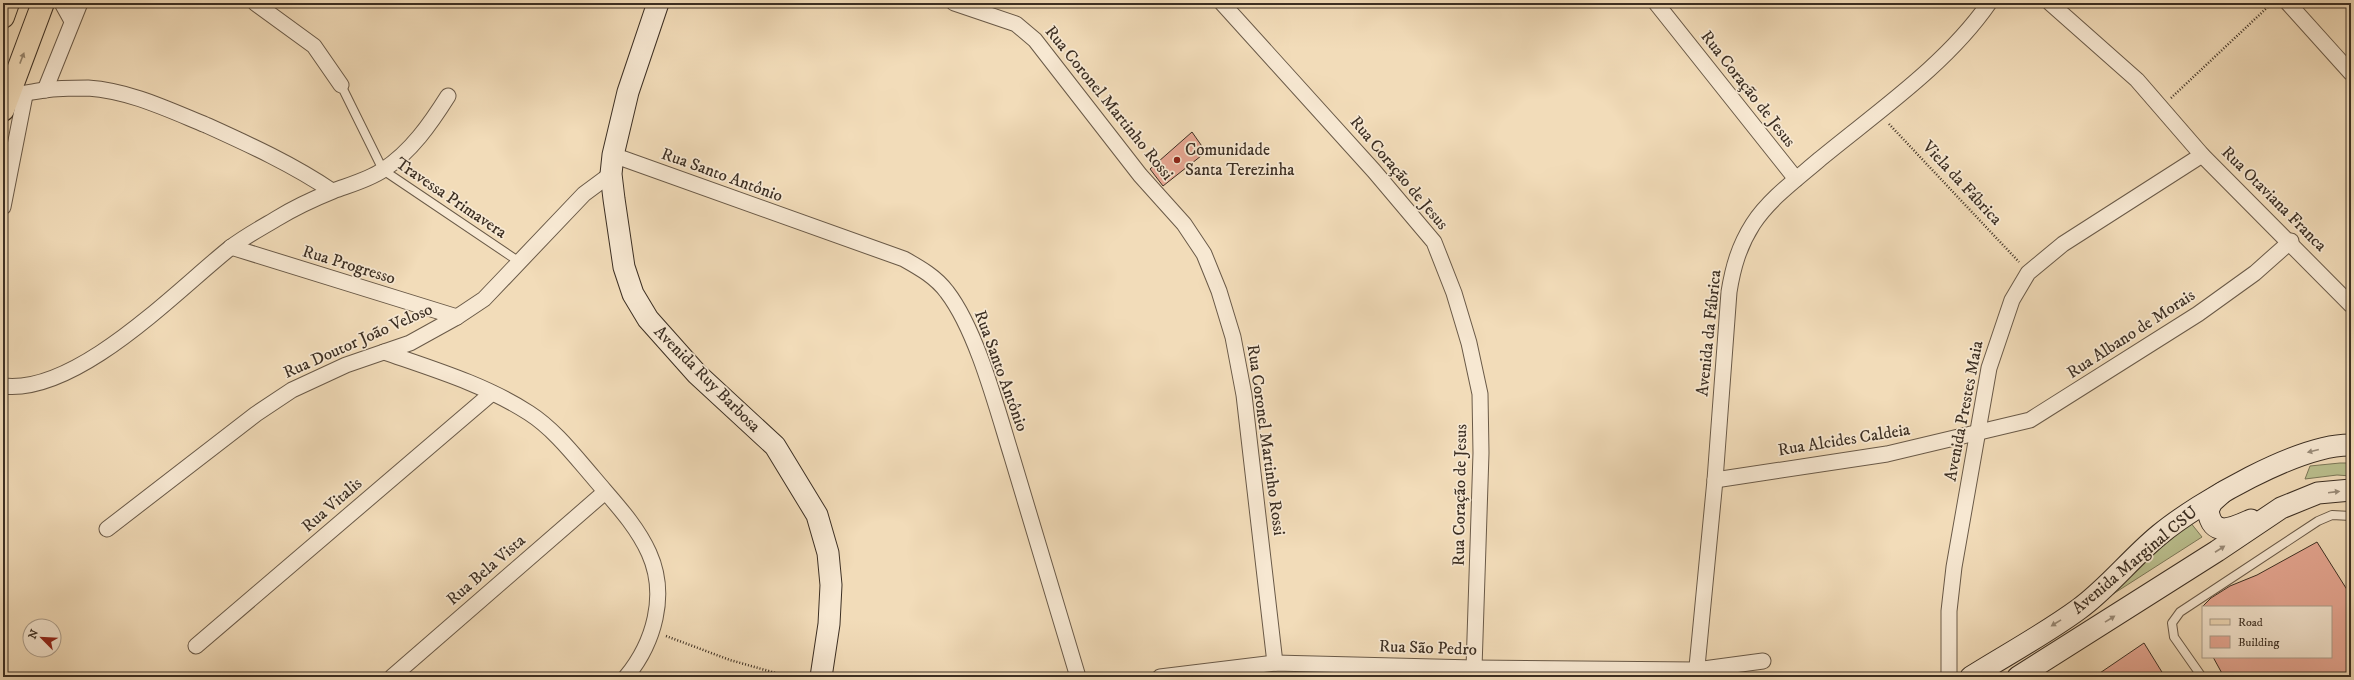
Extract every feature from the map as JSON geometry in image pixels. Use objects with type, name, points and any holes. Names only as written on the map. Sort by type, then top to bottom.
[{"type":"main road","points":[[3,17],[8,3]]},
{"type":"main road","points":[[10,98],[43,3]]},
{"type":"main road","name":"Avenida Ruy Barbosa","points":[[658,3],[628,92],[612,165],[624,267],[633,294],[648,319],[675,352],[774,446],[796,479],[817,516],[828,553],[831,585],[828,631],[821,677]]},
{"type":"main road","name":"Avenida Marginal CSU","points":[[1971,677],[2080,609],[2159,535],[2202,504],[2298,455],[2339,444],[2351,445]]},
{"type":"main road","name":"Avenida Marginal CSU","points":[[2018,677],[2217,551],[2281,508],[2318,494],[2351,490]]},
{"type":"main road","points":[[2223,493],[2212,502],[2208,510],[2213,524],[2220,529],[2231,529],[2281,508]]},
{"type":"street","points":[[62,3],[72,21]]},
{"type":"street","points":[[45,90],[80,3]]},
{"type":"street","points":[[255,3],[314,46],[329,65],[341,85]]},
{"type":"street","name":"Rua Coronel Martinho Rossi","points":[[954,3],[1016,24],[1034,40],[1140,175],[1184,224],[1204,254],[1233,337],[1244,395],[1275,662]]},
{"type":"street","name":"Rua Coração de Jesus","points":[[1222,3],[1374,170],[1434,242],[1454,293],[1469,343],[1480,394],[1481,453],[1474,668]]},
{"type":"street","name":"Rua Coração de Jesus","points":[[1656,3],[1796,179]]},
{"type":"street","name":"Avenida da Fábrica","points":[[1696,673],[1715,480],[1729,292],[1733,266],[1743,242],[1754,222],[1796,179],[1925,72],[1950,48],[1989,3]]},
{"type":"street","name":"Rua Otaviana Franca","points":[[2050,3],[2137,80],[2202,155],[2290,241],[2351,305]]},
{"type":"street","points":[[2288,3],[2351,73]]},
{"type":"street","points":[[3,206],[10,98],[45,90],[87,88],[122,92],[154,103],[280,159],[332,191]]},
{"type":"street","points":[[3,386],[29,384],[51,379],[104,352],[231,247],[288,212],[332,191],[383,170],[418,138],[448,96]]},
{"type":"street","name":"Avenida Prestes Maia","points":[[1949,677],[1949,618],[1954,567],[1989,368],[2000,331],[2012,300],[2028,273],[2063,244],[2202,155]]},
{"type":"street","name":"Rua Doutor João Veloso","points":[[108,529],[256,414],[292,390],[346,365],[426,336],[484,299],[521,263],[579,200],[598,183],[612,165]]},
{"type":"street","name":"Rua Santo Antônio","points":[[612,165],[904,259],[926,271],[946,291],[958,309],[975,346],[1001,422],[1078,677]]},
{"type":"street","name":"Rua Albano de Morais","points":[[1978,432],[2030,420],[2056,405],[2107,370],[2198,314],[2255,273],[2290,241]]},
{"type":"street","name":"Rua Progresso","points":[[231,247],[457,317]]},
{"type":"street","points":[[384,352],[492,393],[530,414],[573,454],[626,516],[649,554],[658,601],[652,631],[646,649],[626,677]]},
{"type":"street","name":"Rua Vitalis","points":[[196,646],[492,393]]},
{"type":"street","name":"Rua Alcides Caldeia","points":[[1715,480],[1888,454],[1950,441],[1978,432]]},
{"type":"street","name":"Rua Bela Vista","points":[[392,677],[605,492]]},
{"type":"street","name":"Rua São Pedro","points":[[1160,677],[1275,662],[1696,673],[1763,661]]},
{"type":"lane","name":"Travessa Primavera","points":[[341,85],[383,170],[521,263]]},
{"type":"lane","points":[[2202,677],[2174,637],[2172,623],[2180,612],[2318,521],[2332,515],[2351,516]]},
{"type":"path","points":[[2161,108],[2272,3]]},
{"type":"path","name":"Viela da Fábrica","points":[[1877,112],[2028,273]]},
{"type":"path","points":[[652,631],[730,660],[790,677]]},
{"type":"green space","points":[[2351,463],[2351,476],[2337,475],[2305,479],[2310,466]]},
{"type":"green space","points":[[2190,522],[2202,537],[2074,619]]},
{"type":"building","name":"Comunidade Santa Terezinha","points":[[1192,132],[1206,152],[1163,186],[1150,169]]},
{"type":"building","points":[[2317,542],[2351,596],[2351,677],[2224,677],[2214,658],[2332,658],[2332,606],[2203,606],[2211,598],[2230,586],[2257,575]]},
{"type":"building","points":[[2144,643],[2165,677],[2094,677]]},
{"type":"place","name":"Comunidade Santa Terezinha","points":[[1177,160]]}]
